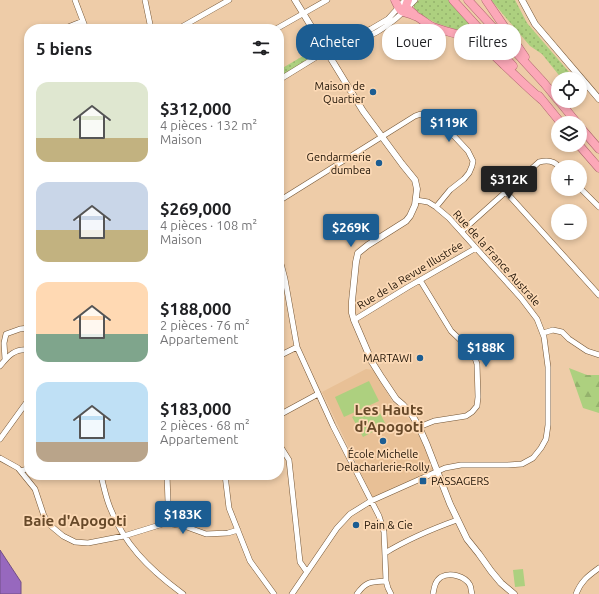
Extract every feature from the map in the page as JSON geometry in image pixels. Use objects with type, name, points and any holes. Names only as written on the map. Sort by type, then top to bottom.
[{"type":"highway","points":[[453,0],[555,116]]},
{"type":"highway","points":[[468,0],[544,83]]},
{"type":"highway","points":[[486,0],[551,92]]},
{"type":"highway","points":[[405,3],[414,15],[425,23],[473,40],[488,50],[542,100]]},
{"type":"highway","points":[[564,108],[571,116]]},
{"type":"highway","points":[[587,135],[599,149]]},
{"type":"highway","points":[[585,152],[599,168]]},
{"type":"street","points":[[75,0],[84,24]]},
{"type":"street","points":[[145,0],[151,24]]},
{"type":"street","points":[[187,24],[229,0]]},
{"type":"street","points":[[295,0],[309,24]]},
{"type":"street","points":[[284,25],[327,0]]},
{"type":"street","points":[[522,0],[535,24],[599,99]]},
{"type":"street","points":[[374,27],[388,19],[405,3]]},
{"type":"street","points":[[76,24],[83,21]]},
{"type":"street","points":[[284,77],[312,60]]},
{"type":"street","points":[[331,60],[363,111],[415,180],[417,189],[413,211],[406,221],[358,253],[352,301],[352,313],[354,320],[372,362],[396,399],[412,415],[419,427],[450,504],[467,539],[501,583],[514,594]]},
{"type":"street","points":[[284,198],[414,116],[425,114],[434,116],[439,120],[468,151],[472,161],[472,166],[469,173],[450,190],[436,207]]},
{"type":"street","points":[[462,231],[539,162],[547,160],[551,161]]},
{"type":"street","points":[[506,192],[599,295]]},
{"type":"street","points":[[587,195],[599,207]]},
{"type":"street","name":"Rue de la France Australe","points":[[292,594],[337,528],[350,514],[371,501],[445,468],[461,465],[522,464],[533,458],[546,439],[548,425],[548,367],[543,333],[537,319],[526,304],[450,218],[428,202],[416,200]]},
{"type":"street","name":"Rue de la Revue Illustrée","points":[[354,320],[476,248]]},
{"type":"street","points":[[284,275],[297,347],[333,426],[379,516],[384,532],[386,581],[391,594]]},
{"type":"street","points":[[419,427],[434,421],[466,416],[477,406],[478,397],[477,364],[472,351],[451,331],[420,280]]},
{"type":"street","points":[[5,359],[4,343],[6,334],[24,329]]},
{"type":"street","points":[[543,333],[553,330],[562,332],[588,351],[599,355]]},
{"type":"street","points":[[284,354],[297,347]]},
{"type":"street","points":[[0,366],[12,352],[24,349]]},
{"type":"street","points":[[284,412],[318,394]]},
{"type":"street","points":[[0,439],[24,406]]},
{"type":"street","points":[[284,452],[289,460],[300,562],[307,572]]},
{"type":"street","points":[[0,458],[21,471],[24,475]]},
{"type":"street","points":[[28,480],[35,489],[44,516],[51,526],[63,536],[75,542],[88,543],[124,536],[166,523],[184,526],[206,534],[228,533],[238,530]]},
{"type":"street","points":[[102,480],[107,501],[124,536],[147,565],[183,594]]},
{"type":"street","points":[[166,523],[168,502],[167,480]]},
{"type":"street","points":[[226,480],[229,508],[250,561],[274,594]]},
{"type":"street","points":[[385,553],[427,531],[457,520]]},
{"type":"street","points":[[576,594],[583,581],[599,568]]},
{"type":"street","points":[[433,594],[435,583],[441,577],[449,575],[465,579],[470,585],[472,594]]},
{"type":"street","points":[[357,594],[365,584],[386,581]]},
{"type":"shaded area","name":"École Michelle Delacharlerie-Rolly","points":[[366,369],[374,370],[393,403],[412,422],[431,460],[434,471],[373,498],[322,392]]},
{"type":"shaded area","points":[[0,550],[21,582],[21,594],[0,594]]},
{"type":"green space","points":[[419,0],[449,0],[473,24],[454,24],[454,29],[446,26],[446,24],[436,23],[423,16],[414,8],[414,5]]},
{"type":"green space","points":[[491,0],[515,0],[527,23],[569,72],[556,72],[542,54],[530,46],[521,35],[521,24],[511,24]]},
{"type":"green space","points":[[296,60],[311,60],[284,77],[284,67]]},
{"type":"green space","points":[[569,368],[587,375],[599,375],[599,413],[583,408]]},
{"type":"green space","points":[[369,381],[379,401],[344,417],[335,397]]},
{"type":"green space","points":[[376,405],[386,425],[363,437],[352,417]]},
{"type":"green space","points":[[523,569],[525,586],[515,587],[513,570]]},
{"type":"place","name":"Maison de Quartier","points":[[373,92]]},
{"type":"place","name":"Gendarmerie dumbea","points":[[379,163]]},
{"type":"place","name":"MARTAWI","points":[[420,358]]},
{"type":"place","name":"École Michelle Delacharlerie-Rolly","points":[[383,441]]},
{"type":"place","name":"PASSAGERS","points":[[423,481]]},
{"type":"place","name":"Pain & Cie","points":[[356,525]]},
{"type":"district","name":"Les Hauts d'Apogoti","points":[[389,418]]},
{"type":"district","name":"Baie d'Apogoti","points":[[75,520]]}]
